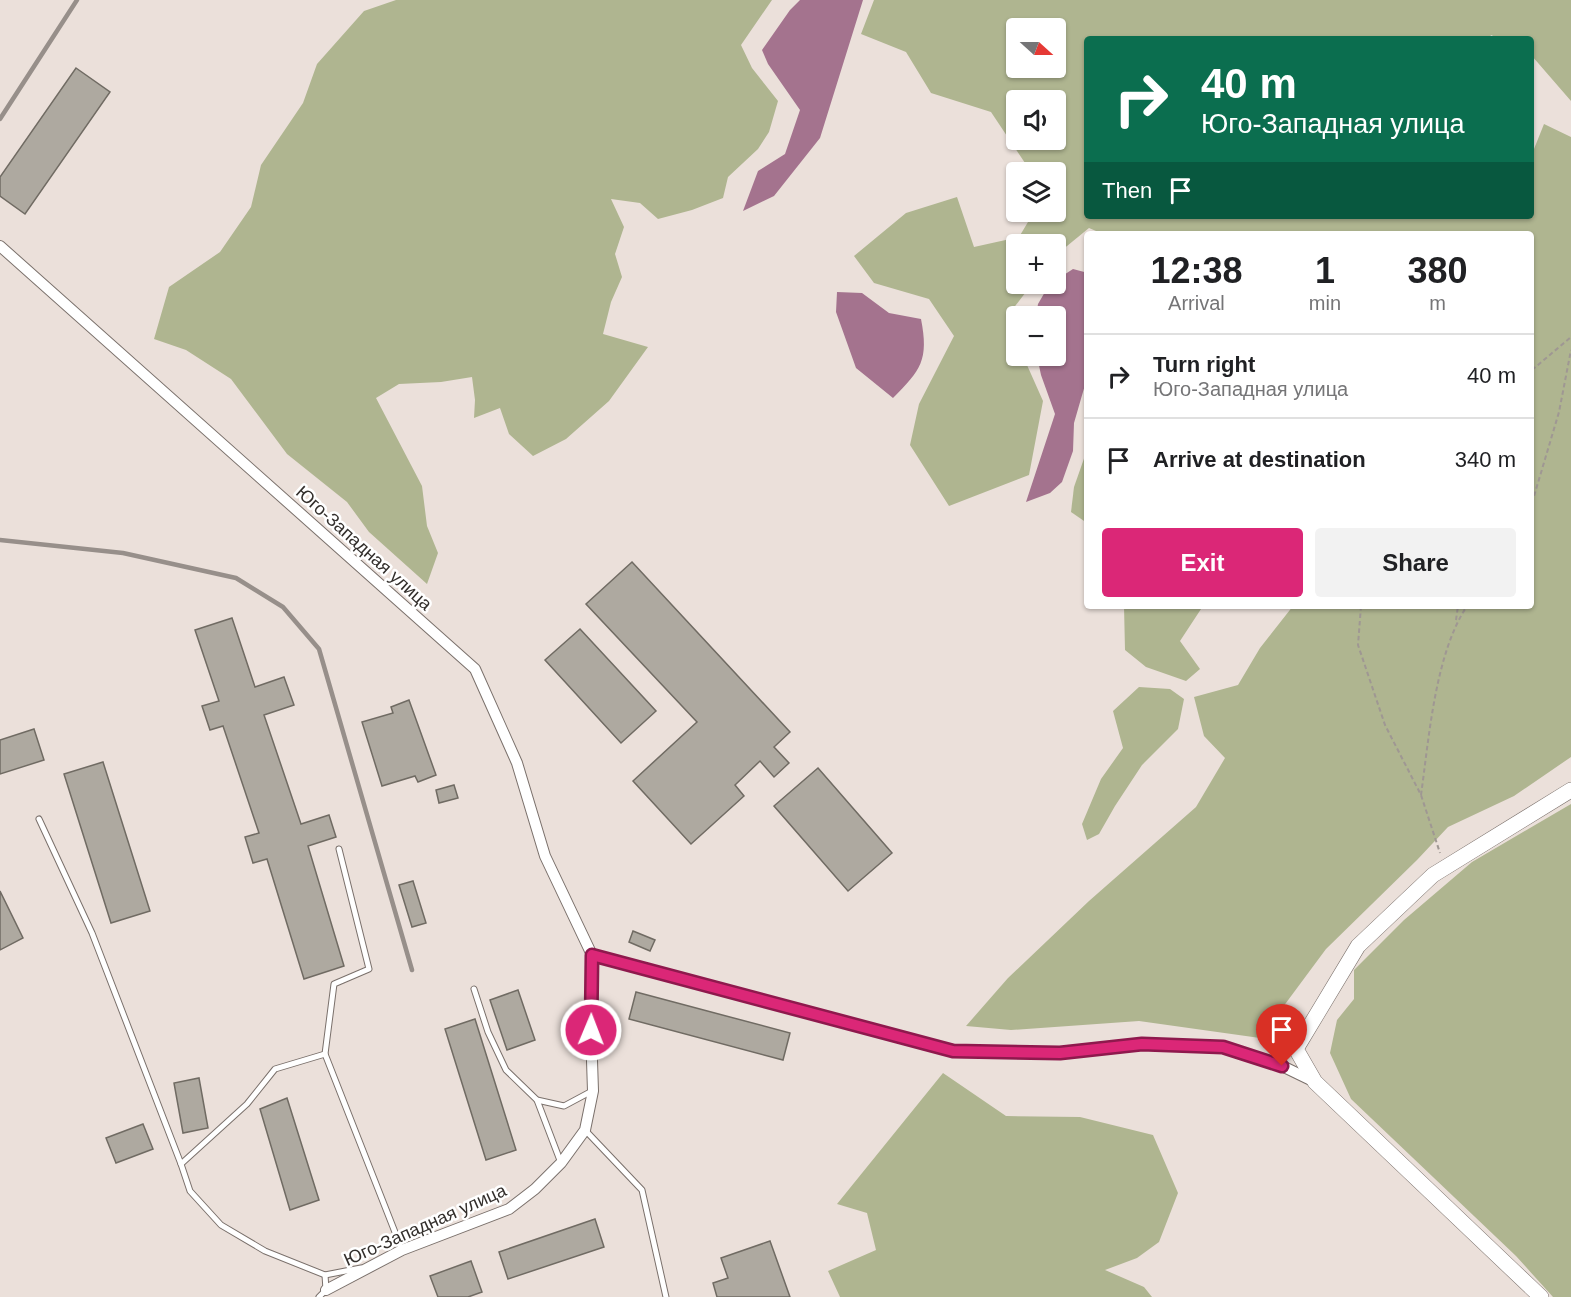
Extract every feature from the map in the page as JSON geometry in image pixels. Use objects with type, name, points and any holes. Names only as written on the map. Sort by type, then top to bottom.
[{"type":"street","name":"Юго-Западная улица","points":[[0,246],[475,669],[517,763],[545,856],[592,955],[593,1091],[585,1130],[561,1163],[535,1189],[509,1209],[402,1250],[323,1294]]},
{"type":"street","points":[[1282,1066],[1296,1049],[1358,946],[1432,875],[1571,790]]},
{"type":"street","points":[[592,955],[953,1051],[1060,1053],[1142,1044],[1223,1047],[1282,1066],[1315,1082]]},
{"type":"street","points":[[1296,1049],[1315,1082],[1541,1297]]},
{"type":"lane","points":[[39,819],[92,933],[190,1191],[221,1225],[266,1251],[324,1275],[368,1267]]},
{"type":"lane","points":[[339,849],[369,969],[334,984],[325,1054],[402,1250]]},
{"type":"lane","points":[[474,989],[488,1032],[506,1070],[537,1100],[561,1163]]},
{"type":"lane","points":[[181,1164],[247,1104],[275,1069],[325,1054]]},
{"type":"lane","points":[[537,1100],[564,1106],[593,1091]]},
{"type":"lane","points":[[585,1130],[642,1190],[666,1297]]},
{"type":"lane","points":[[323,1294],[324,1275]]},
{"type":"path","points":[[1534,368],[1571,337]]},
{"type":"path","points":[[1534,496],[1559,412],[1571,350]]},
{"type":"path","points":[[1361,609],[1358,645],[1385,724],[1420,795],[1445,867]]},
{"type":"path","points":[[1420,795],[1436,690],[1456,623],[1458,609]]},
{"type":"path","points":[[1456,623],[1465,609]]},
{"type":"green space","points":[[396,0],[772,0],[741,45],[752,68],[778,101],[769,132],[758,149],[728,177],[723,198],[692,210],[658,219],[640,203],[611,199],[624,227],[615,254],[622,277],[611,302],[603,334],[648,347],[609,401],[566,439],[533,456],[509,434],[500,408],[474,418],[475,400],[472,377],[441,382],[399,384],[376,398],[422,486],[427,526],[438,553],[427,584],[369,532],[347,502],[287,454],[231,379],[186,350],[154,339],[169,287],[220,252],[251,207],[261,165],[303,103],[317,64],[364,11]]},
{"type":"green space","points":[[874,0],[1571,0],[1571,101],[1534,58],[1534,36],[1084,36],[1084,219],[1534,219],[1534,149],[1544,124],[1571,137],[1571,757],[1514,796],[1448,827],[1326,949],[1260,1038],[1139,1021],[1011,1030],[966,1026],[1008,978],[1089,901],[1196,807],[1225,758],[1204,736],[1194,697],[1238,685],[1260,648],[1291,609],[1534,609],[1534,231],[1096,231],[1089,228],[1066,247],[1066,234],[1021,234],[1028,222],[1066,222],[1066,162],[1024,162],[1016,150],[1066,150],[1066,90],[1006,90],[1006,134],[991,112],[931,93],[906,52],[861,34]]},
{"type":"green space","points":[[957,197],[974,247],[1006,240],[1006,294],[1024,294],[1015,306],[1006,306],[1006,366],[1027,366],[1043,401],[1029,475],[949,506],[910,445],[919,404],[954,336],[929,299],[874,283],[854,256],[906,213]]},
{"type":"green space","points":[[1084,459],[1084,521],[1071,512],[1074,487]]},
{"type":"green space","points":[[1124,609],[1201,609],[1180,641],[1200,669],[1186,681],[1146,667],[1125,650]]},
{"type":"green space","points":[[1139,687],[1170,689],[1184,699],[1178,729],[1142,765],[1099,834],[1087,840],[1082,824],[1101,779],[1123,748],[1113,711]]},
{"type":"green space","points":[[1571,804],[1571,1297],[1553,1297],[1516,1256],[1351,1099],[1330,1053],[1337,1020],[1354,999],[1354,970],[1404,920],[1472,862]]},
{"type":"green space","points":[[943,1073],[1006,1116],[1080,1117],[1153,1135],[1178,1193],[1159,1242],[1137,1258],[1105,1270],[1144,1287],[1152,1297],[840,1297],[828,1271],[876,1250],[867,1213],[837,1204]]},
{"type":"shaded area","points":[[800,0],[863,0],[820,138],[774,196],[743,211],[758,171],[785,154],[800,110],[768,64],[762,50],[790,10]]},
{"type":"shaded area","points":[[1073,269],[1084,272],[1084,388],[1074,423],[1073,451],[1062,482],[1050,493],[1026,502],[1055,414],[1039,366],[1066,366],[1066,306],[1038,306],[1044,294],[1066,294],[1066,274]]},
{"type":"shaded area","points":[[837,292],[862,293],[889,313],[921,319],[923,355],[916,372],[893,398],[856,368],[836,312]]},
{"type":"building","points":[[76,68],[110,92],[25,214],[0,196],[0,177]]},
{"type":"building","points":[[632,562],[790,732],[774,747],[789,763],[774,777],[760,761],[735,785],[744,796],[691,844],[633,781],[697,722],[586,604]]},
{"type":"building","points":[[232,618],[255,687],[284,677],[294,705],[264,715],[301,824],[329,815],[336,837],[308,846],[344,966],[304,979],[267,859],[253,863],[245,837],[259,833],[223,726],[210,730],[202,706],[219,701],[195,630]]},
{"type":"building","points":[[580,629],[656,711],[621,743],[545,660]]},
{"type":"building","points":[[409,700],[436,775],[418,782],[415,776],[382,786],[362,722],[393,713],[391,707]]},
{"type":"building","points":[[34,729],[44,760],[0,774],[0,740]]},
{"type":"building","points":[[103,762],[150,911],[111,923],[64,774]]},
{"type":"building","points":[[818,768],[892,853],[848,891],[774,806]]},
{"type":"building","points":[[454,785],[458,798],[439,803],[436,790]]},
{"type":"building","points":[[413,881],[426,923],[412,927],[399,885]]},
{"type":"building","points":[[0,891],[23,938],[0,950]]},
{"type":"building","points":[[633,931],[655,940],[650,951],[629,942]]},
{"type":"building","points":[[518,990],[535,1040],[507,1050],[490,1000]]},
{"type":"building","points":[[636,992],[790,1033],[783,1060],[629,1019]]},
{"type":"building","points":[[475,1019],[516,1150],[486,1160],[445,1029]]},
{"type":"building","points":[[199,1078],[208,1128],[183,1133],[174,1083]]},
{"type":"building","points":[[287,1098],[319,1200],[290,1210],[260,1109]]},
{"type":"building","points":[[143,1124],[153,1149],[116,1163],[106,1138]]},
{"type":"building","points":[[595,1219],[604,1247],[508,1279],[499,1252]]},
{"type":"building","points":[[770,1241],[790,1297],[717,1297],[713,1283],[728,1278],[721,1258]]},
{"type":"building","points":[[471,1261],[482,1292],[468,1297],[438,1297],[430,1276]]},
{"type":"railway","points":[[0,119],[77,0]]},
{"type":"railway","points":[[0,540],[123,553],[236,578],[283,607],[319,649],[412,970]]},
{"type":"route","points":[[591,1030],[592,955],[953,1051],[1060,1053],[1142,1044],[1223,1047],[1282,1066]]}]
